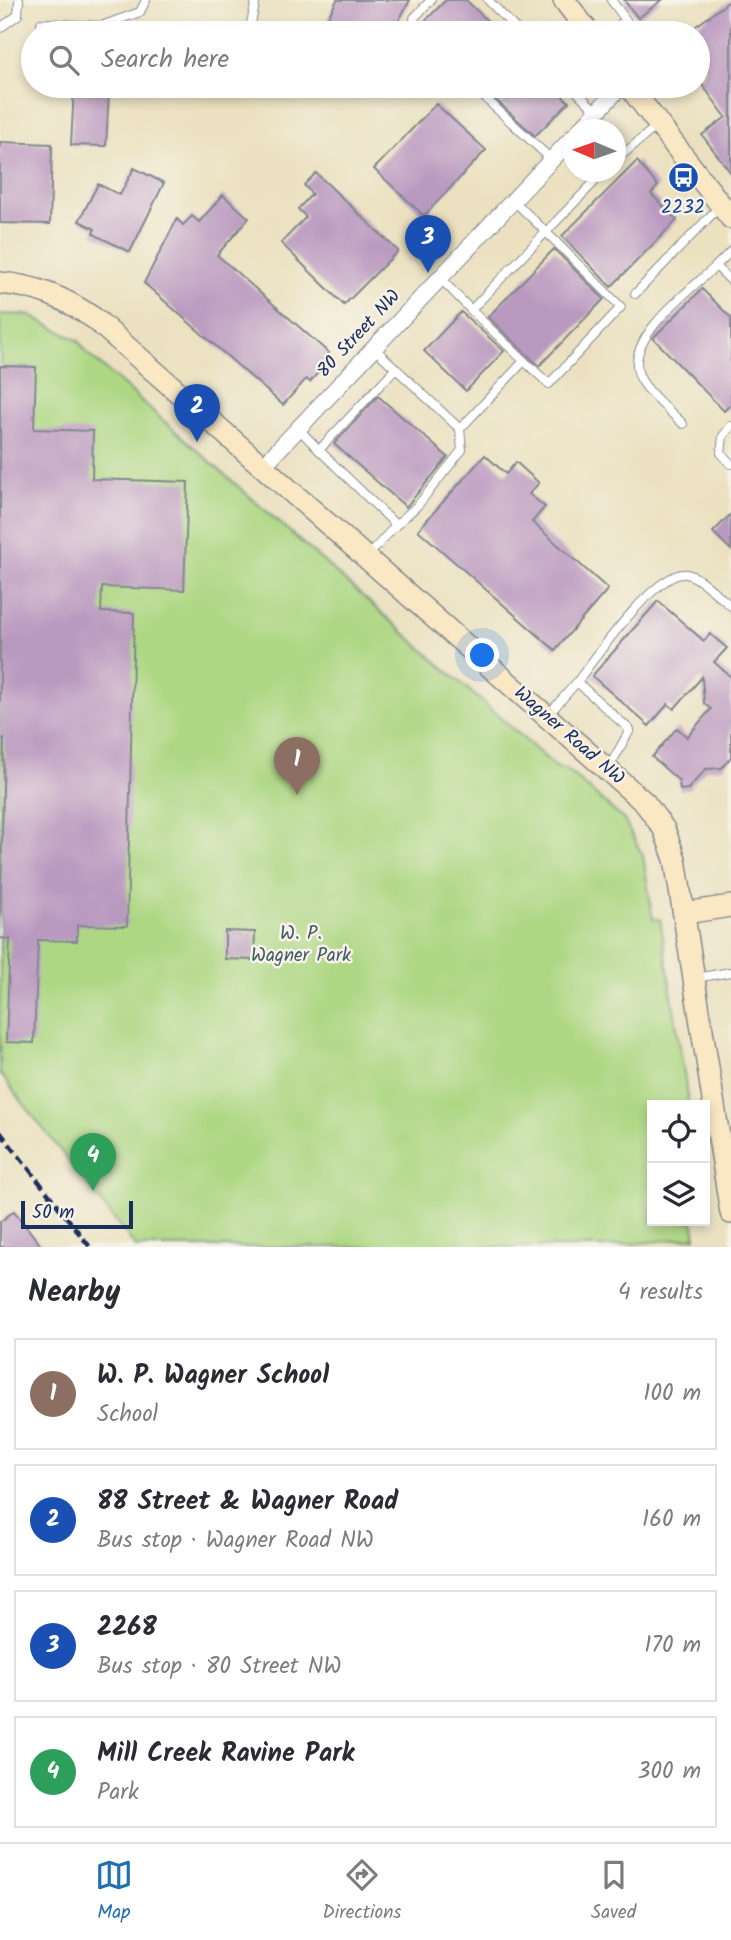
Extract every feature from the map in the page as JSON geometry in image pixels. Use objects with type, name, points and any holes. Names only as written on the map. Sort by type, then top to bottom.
[{"type":"street","points":[[564,0],[580,21]]},
{"type":"street","points":[[590,119],[610,98]]},
{"type":"street","points":[[637,98],[726,212]]},
{"type":"street","name":"80 Street NW","points":[[261,468],[563,147]]},
{"type":"street","name":"Wagner Road NW","points":[[0,283],[43,290],[84,311],[645,803],[664,829],[675,859],[729,1183],[731,1213]]},
{"type":"street","points":[[685,913],[731,906]]},
{"type":"lane","points":[[0,27],[18,15],[19,0]]},
{"type":"lane","points":[[115,21],[140,12],[146,0]]},
{"type":"lane","points":[[252,21],[256,0]]},
{"type":"lane","points":[[414,21],[431,0]]},
{"type":"lane","points":[[488,0],[508,21]]},
{"type":"lane","points":[[611,0],[625,21]]},
{"type":"lane","points":[[485,98],[552,160]]},
{"type":"lane","points":[[584,98],[597,112]]},
{"type":"lane","points":[[626,151],[658,125]]},
{"type":"lane","points":[[471,310],[594,182]]},
{"type":"lane","points":[[440,278],[549,384],[621,307],[513,200]]},
{"type":"lane","points":[[635,294],[726,212]]},
{"type":"lane","points":[[683,424],[641,380],[636,358],[647,331],[731,251]]},
{"type":"lane","points":[[716,266],[731,281]]},
{"type":"lane","points":[[365,559],[418,505],[462,450],[460,429],[374,348]]},
{"type":"lane","points":[[460,429],[524,361]]},
{"type":"lane","points":[[319,450],[395,369]]},
{"type":"lane","points":[[731,426],[723,436],[721,453],[731,464]]},
{"type":"lane","points":[[298,428],[396,525]]},
{"type":"lane","points":[[546,717],[655,589],[676,575],[689,574],[731,606]]},
{"type":"lane","points":[[577,682],[630,730],[608,769]]},
{"type":"lane","points":[[695,978],[731,972]]},
{"type":"green space","name":"W. P. Wagner Park","points":[[0,314],[29,315],[79,341],[87,353],[556,767],[566,769],[624,820],[643,856],[653,919],[660,919],[688,1100],[647,1100],[647,1226],[694,1226],[696,1237],[604,1247],[136,1247],[0,1074]]},
{"type":"building","points":[[337,0],[410,0],[399,21],[326,21]]},
{"type":"building","points":[[446,0],[466,0],[488,21],[425,21]]},
{"type":"building","points":[[624,0],[662,0],[638,18]]},
{"type":"building","points":[[731,0],[731,173],[702,135],[726,117],[710,95],[710,21],[703,21]]},
{"type":"building","points":[[74,98],[109,98],[106,146],[71,145]]},
{"type":"building","points":[[494,98],[565,98],[569,102],[535,136]]},
{"type":"building","points":[[436,104],[486,150],[424,216],[374,169]]},
{"type":"building","points":[[0,142],[52,144],[50,224],[0,223]]},
{"type":"building","points":[[637,161],[658,186],[651,194],[677,220],[611,287],[562,236],[616,182],[626,182],[626,172]]},
{"type":"building","points":[[134,168],[164,183],[130,252],[99,237],[93,233],[95,229],[79,221],[98,184],[120,195]]},
{"type":"building","points":[[316,173],[398,251],[344,305],[281,243],[306,217],[298,209],[312,194],[304,185]]},
{"type":"building","points":[[223,195],[249,218],[217,255],[329,353],[319,365],[322,368],[310,382],[306,379],[283,405],[144,283],[177,219],[183,225],[192,216],[199,222]]},
{"type":"building","points":[[554,249],[604,299],[539,366],[488,317]]},
{"type":"building","points":[[702,289],[731,318],[731,404],[724,411],[653,338]]},
{"type":"building","points":[[461,312],[504,351],[466,391],[424,351]]},
{"type":"building","points":[[0,366],[36,367],[34,429],[93,431],[92,479],[188,482],[184,590],[102,587],[101,612],[134,613],[127,926],[77,925],[77,941],[38,940],[34,1043],[6,1042],[10,939],[0,938],[4,739],[0,739]]},
{"type":"building","points":[[378,396],[448,457],[406,507],[334,444]]},
{"type":"building","points":[[485,455],[506,474],[516,462],[539,483],[529,494],[545,507],[532,522],[608,589],[555,650],[418,530]]},
{"type":"building","points":[[731,514],[731,550],[713,532]]},
{"type":"building","points":[[658,601],[704,641],[710,634],[727,648],[714,662],[731,677],[731,757],[722,768],[706,769],[688,789],[680,790],[679,781],[652,757],[677,728],[687,737],[711,709],[704,703],[702,677],[674,709],[668,704],[649,726],[592,676]]},
{"type":"building","points":[[225,931],[255,932],[254,960],[225,959]]},
{"type":"building","points":[[14,1211],[42,1247],[0,1247],[0,1222]]},
{"type":"railway","points":[[0,1132],[90,1247]]},
{"type":"place","name":"2232","points":[[683,177]]},
{"type":"place","name":"2268","points":[[428,273]]},
{"type":"place","name":"88 Street & Wagner Road","points":[[197,442]]},
{"type":"place","name":"W. P. Wagner School","points":[[297,795]]},
{"type":"place","name":"Mill Creek Ravine Park","points":[[93,1191]]}]
